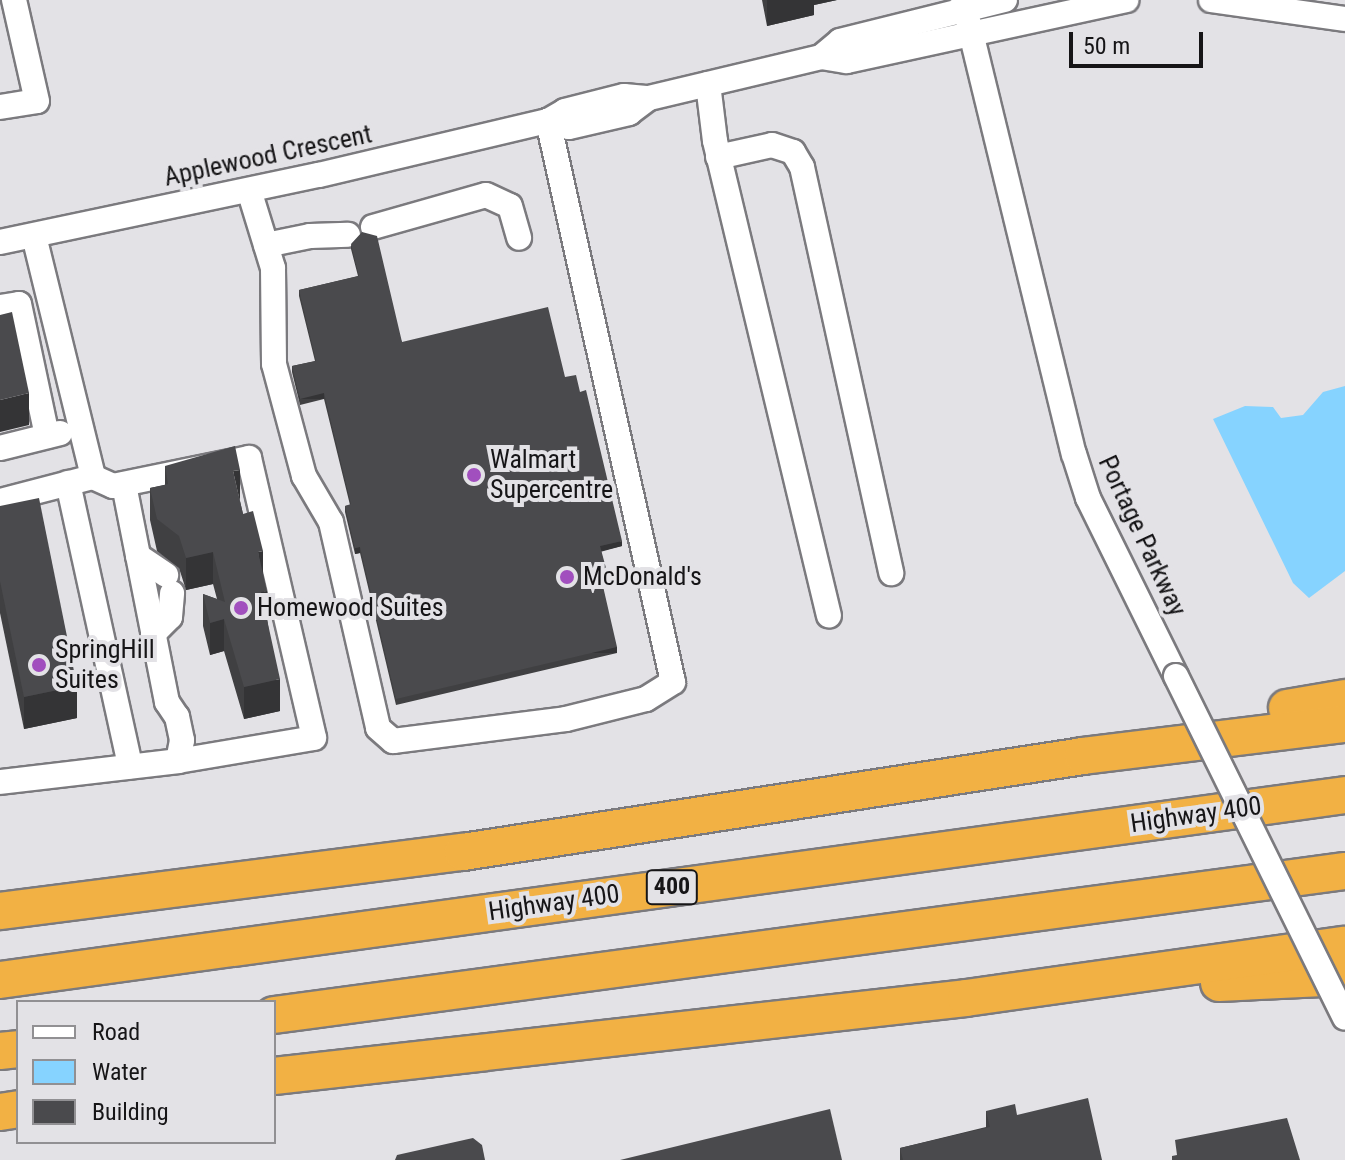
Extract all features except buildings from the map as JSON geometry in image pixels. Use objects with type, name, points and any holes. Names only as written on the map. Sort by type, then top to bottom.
[{"type":"highway","points":[[1083,756],[1251,714],[1345,698]]},
{"type":"highway","points":[[0,911],[463,852],[1083,756],[1345,724]]},
{"type":"highway","name":"Highway 400","points":[[0,980],[1345,795]]},
{"type":"highway","points":[[276,1015],[1345,871]]},
{"type":"highway","points":[[276,1076],[966,998],[1345,945]]},
{"type":"highway","points":[[966,998],[1345,977]]},
{"type":"street","points":[[0,107],[37,101],[14,0]]},
{"type":"street","name":"Applewood Crescent","points":[[967,15],[1005,0]]},
{"type":"street","name":"Applewood Crescent","points":[[0,242],[249,190],[548,121],[624,96],[649,98],[821,57],[840,41],[967,15],[1126,0]]},
{"type":"street","points":[[1211,0],[1345,19]]},
{"type":"street","name":"Portage Parkway","points":[[967,15],[1074,454],[1088,498],[1345,1018]]},
{"type":"street","points":[[708,84],[718,157],[829,615]]},
{"type":"street","points":[[249,190],[273,268],[274,364],[304,476],[331,522],[378,728],[393,741],[566,719],[646,699],[673,682],[548,121]]},
{"type":"street","points":[[718,157],[772,145],[793,152],[802,167],[891,573]]},
{"type":"street","points":[[373,227],[486,195],[510,206],[519,238]]},
{"type":"street","points":[[266,245],[310,236],[348,235]]},
{"type":"street","points":[[34,236],[93,477]]},
{"type":"street","points":[[0,307],[19,304],[47,436]]},
{"type":"street","points":[[0,448],[81,428]]},
{"type":"street","points":[[0,501],[93,477],[113,486],[249,458],[314,738],[178,761],[0,782]]},
{"type":"street","points":[[68,483],[130,766]]},
{"type":"street","points":[[124,484],[167,702],[179,729],[178,761]]},
{"type":"street","points":[[138,556],[169,584],[170,617],[153,634]]},
{"type":"water","points":[[1345,386],[1345,571],[1309,598],[1293,583],[1213,419],[1245,406],[1273,407],[1281,418],[1303,415],[1323,392]]},
{"type":"place","name":"Walmart Supercentre","points":[[474,475]]},
{"type":"place","name":"McDonald's","points":[[567,577]]},
{"type":"place","name":"Homewood Suites","points":[[241,608]]},
{"type":"place","name":"SpringHill Suites","points":[[39,665]]}]
